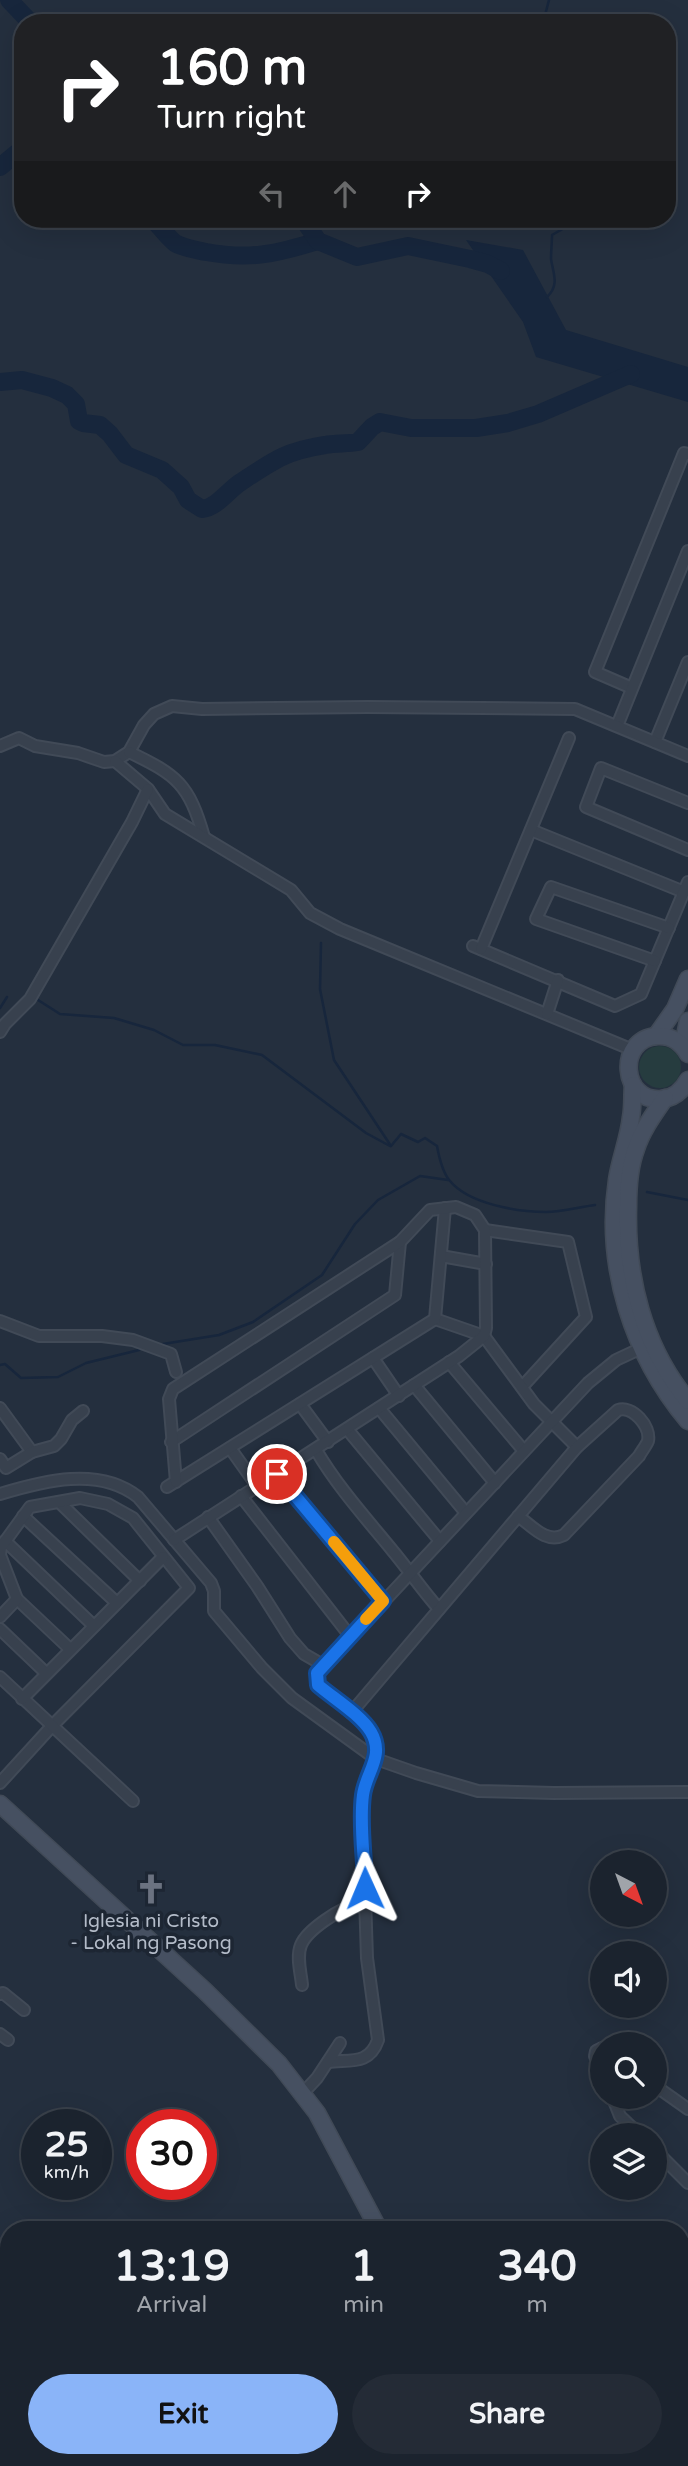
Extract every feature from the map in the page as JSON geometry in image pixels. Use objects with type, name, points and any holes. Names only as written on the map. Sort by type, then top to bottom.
[{"type":"main road","points":[[656,1036],[675,1009],[688,979]]},
{"type":"main road","points":[[685,1050],[688,1021]]},
{"type":"main road","points":[[685,1050],[668,1037],[656,1036],[645,1039],[633,1050],[627,1068],[633,1085],[631,1119],[617,1182],[614,1240],[619,1280],[630,1320],[688,1401]]},
{"type":"main road","points":[[633,1085],[647,1097],[665,1098],[677,1094],[688,1080]]},
{"type":"main road","points":[[665,1098],[648,1123],[635,1150],[628,1183],[627,1239],[632,1278],[647,1346],[668,1397],[688,1421]]},
{"type":"main road","points":[[0,1804],[224,2009],[279,2064],[303,2093],[328,2132],[374,2221]]},
{"type":"street","points":[[632,688],[595,672],[684,453],[688,454]]},
{"type":"street","points":[[617,726],[688,551]]},
{"type":"street","points":[[655,742],[688,662]]},
{"type":"street","points":[[0,746],[19,738],[35,746],[79,754],[104,762],[115,761],[128,752],[154,714],[172,706],[202,709],[575,709],[688,756]]},
{"type":"street","points":[[531,830],[686,887],[641,994],[615,1006],[477,948],[531,830],[569,738]]},
{"type":"street","points":[[128,752],[169,773],[180,782],[197,813],[204,838]]},
{"type":"street","points":[[115,761],[148,789],[165,814],[290,890],[310,913],[340,929],[633,1050]]},
{"type":"street","points":[[688,803],[601,768],[586,807],[688,850]]},
{"type":"street","points":[[0,1032],[30,999],[132,822],[148,789]]},
{"type":"street","points":[[654,961],[536,919],[551,887],[669,928]]},
{"type":"street","points":[[547,1014],[558,980]]},
{"type":"street","points":[[174,1540],[449,1363],[484,1336],[485,1230],[475,1215],[456,1207],[430,1210],[400,1242],[173,1389],[169,1399],[172,1484],[435,1318]]},
{"type":"street","points":[[435,1318],[445,1209]]},
{"type":"street","points":[[485,1230],[568,1242],[586,1317],[522,1387]]},
{"type":"street","points":[[172,1442],[395,1295],[400,1242]]},
{"type":"street","points":[[441,1256],[486,1264]]},
{"type":"street","points":[[435,1318],[484,1336],[522,1387],[577,1447]]},
{"type":"street","points":[[0,1321],[39,1336],[102,1336],[133,1340],[171,1354],[176,1372]]},
{"type":"street","points":[[328,2062],[363,2060],[374,2050],[378,2040],[367,1958],[362,1805],[365,1786],[376,1759],[371,1733],[318,1685],[317,1673],[588,1383],[616,1360],[647,1346]]},
{"type":"street","points":[[373,1358],[399,1395]]},
{"type":"street","points":[[449,1363],[524,1451]]},
{"type":"street","points":[[414,1385],[495,1483]]},
{"type":"street","points":[[300,1404],[328,1442]]},
{"type":"street","points":[[0,1408],[32,1452]]},
{"type":"street","points":[[379,1408],[466,1513]]},
{"type":"street","points":[[351,1713],[518,1516],[577,1447],[618,1410],[632,1410],[648,1431],[648,1442],[639,1456],[564,1535],[556,1539],[547,1537],[518,1516]]},
{"type":"street","points":[[2,1466],[32,1452],[54,1446],[72,1420],[83,1411]]},
{"type":"street","points":[[347,1429],[440,1541]]},
{"type":"street","points":[[230,1448],[257,1486]]},
{"type":"street","points":[[316,1450],[330,1473],[439,1609]]},
{"type":"street","points":[[277,1474],[383,1601]]},
{"type":"street","points":[[0,1494],[56,1480],[106,1481],[127,1488],[138,1497],[211,1583],[214,1591],[213,1606],[217,1615],[262,1668],[292,1698],[376,1759],[478,1791],[688,1792]]},
{"type":"street","points":[[241,1496],[350,1636]]},
{"type":"street","points":[[0,1783],[52,1726],[188,1588],[133,1518],[108,1504],[80,1498],[30,1507],[1,1547],[0,1555],[17,1599],[70,1649]]},
{"type":"street","points":[[59,1502],[140,1581]]},
{"type":"street","points":[[23,1516],[117,1603]]},
{"type":"street","points":[[208,1517],[290,1638],[304,1654],[323,1665]]},
{"type":"street","points":[[5,1541],[94,1626]]},
{"type":"street","points":[[22,1699],[163,1557]]},
{"type":"street","points":[[0,1617],[17,1599]]},
{"type":"street","points":[[0,1629],[46,1673]]},
{"type":"street","points":[[0,1677],[133,1801]]},
{"type":"street","points":[[302,1985],[299,1956],[305,1939],[345,1908],[356,1905],[366,1909]]},
{"type":"street","points":[[0,1993],[24,2010]]},
{"type":"street","points":[[303,2093],[340,2043]]},
{"type":"street","points":[[667,2094],[688,2109]]},
{"type":"street","points":[[617,2109],[627,2123]]},
{"type":"street","points":[[667,2161],[687,2179]]},
{"type":"green space","points":[[660,1046],[675,1052],[681,1067],[675,1082],[660,1088],[645,1082],[639,1067],[645,1052]]},
{"type":"water","points":[[466,240],[523,250],[566,330],[688,367],[688,402],[536,357],[523,322]]},
{"type":"waterway","points":[[9,0],[22,14]]},
{"type":"waterway","points":[[545,14],[549,0]]},
{"type":"waterway","points":[[0,167],[14,155]]},
{"type":"waterway","points":[[160,228],[178,245],[222,254],[262,254],[318,241]]},
{"type":"waterway","points":[[309,228],[318,241],[357,257],[408,246],[470,259],[501,271]]},
{"type":"waterway","points":[[547,297],[555,283],[551,259],[552,235],[564,228]]},
{"type":"waterway","points":[[0,382],[22,380],[67,395],[76,404],[79,421],[100,425],[126,455],[162,470],[181,487],[188,500],[202,509],[218,502],[241,482],[281,458],[312,447],[358,442],[380,422],[411,428],[476,428],[508,423],[538,414],[631,374]]},
{"type":"waterway","points":[[321,943],[320,989],[334,1060],[391,1146],[401,1134],[418,1142],[425,1138],[437,1146],[443,1169],[450,1181],[458,1189],[481,1201],[546,1212],[595,1205]]},
{"type":"waterway","points":[[0,1008],[7,997]]},
{"type":"waterway","points":[[38,1000],[60,1014],[114,1018],[154,1030],[183,1045],[215,1045],[262,1055],[366,1133],[390,1146]]},
{"type":"waterway","points":[[163,1344],[219,1335],[253,1322],[322,1275],[355,1224],[378,1200],[420,1176],[448,1180]]},
{"type":"waterway","points":[[647,1192],[688,1200]]},
{"type":"waterway","points":[[0,1365],[5,1364],[21,1378],[58,1377],[86,1363],[139,1350]]},
{"type":"slow traffic","points":[[334,1542],[383,1601],[366,1619]]},
{"type":"place","name":"Iglesia ni Cristo - Lokal ng Pasong","points":[[151,1889]]},
{"type":"route","points":[[277,1474],[383,1601],[317,1673],[318,1685],[363,1723],[371,1733],[374,1743],[376,1759],[365,1786],[362,1805],[365,1888]]}]
